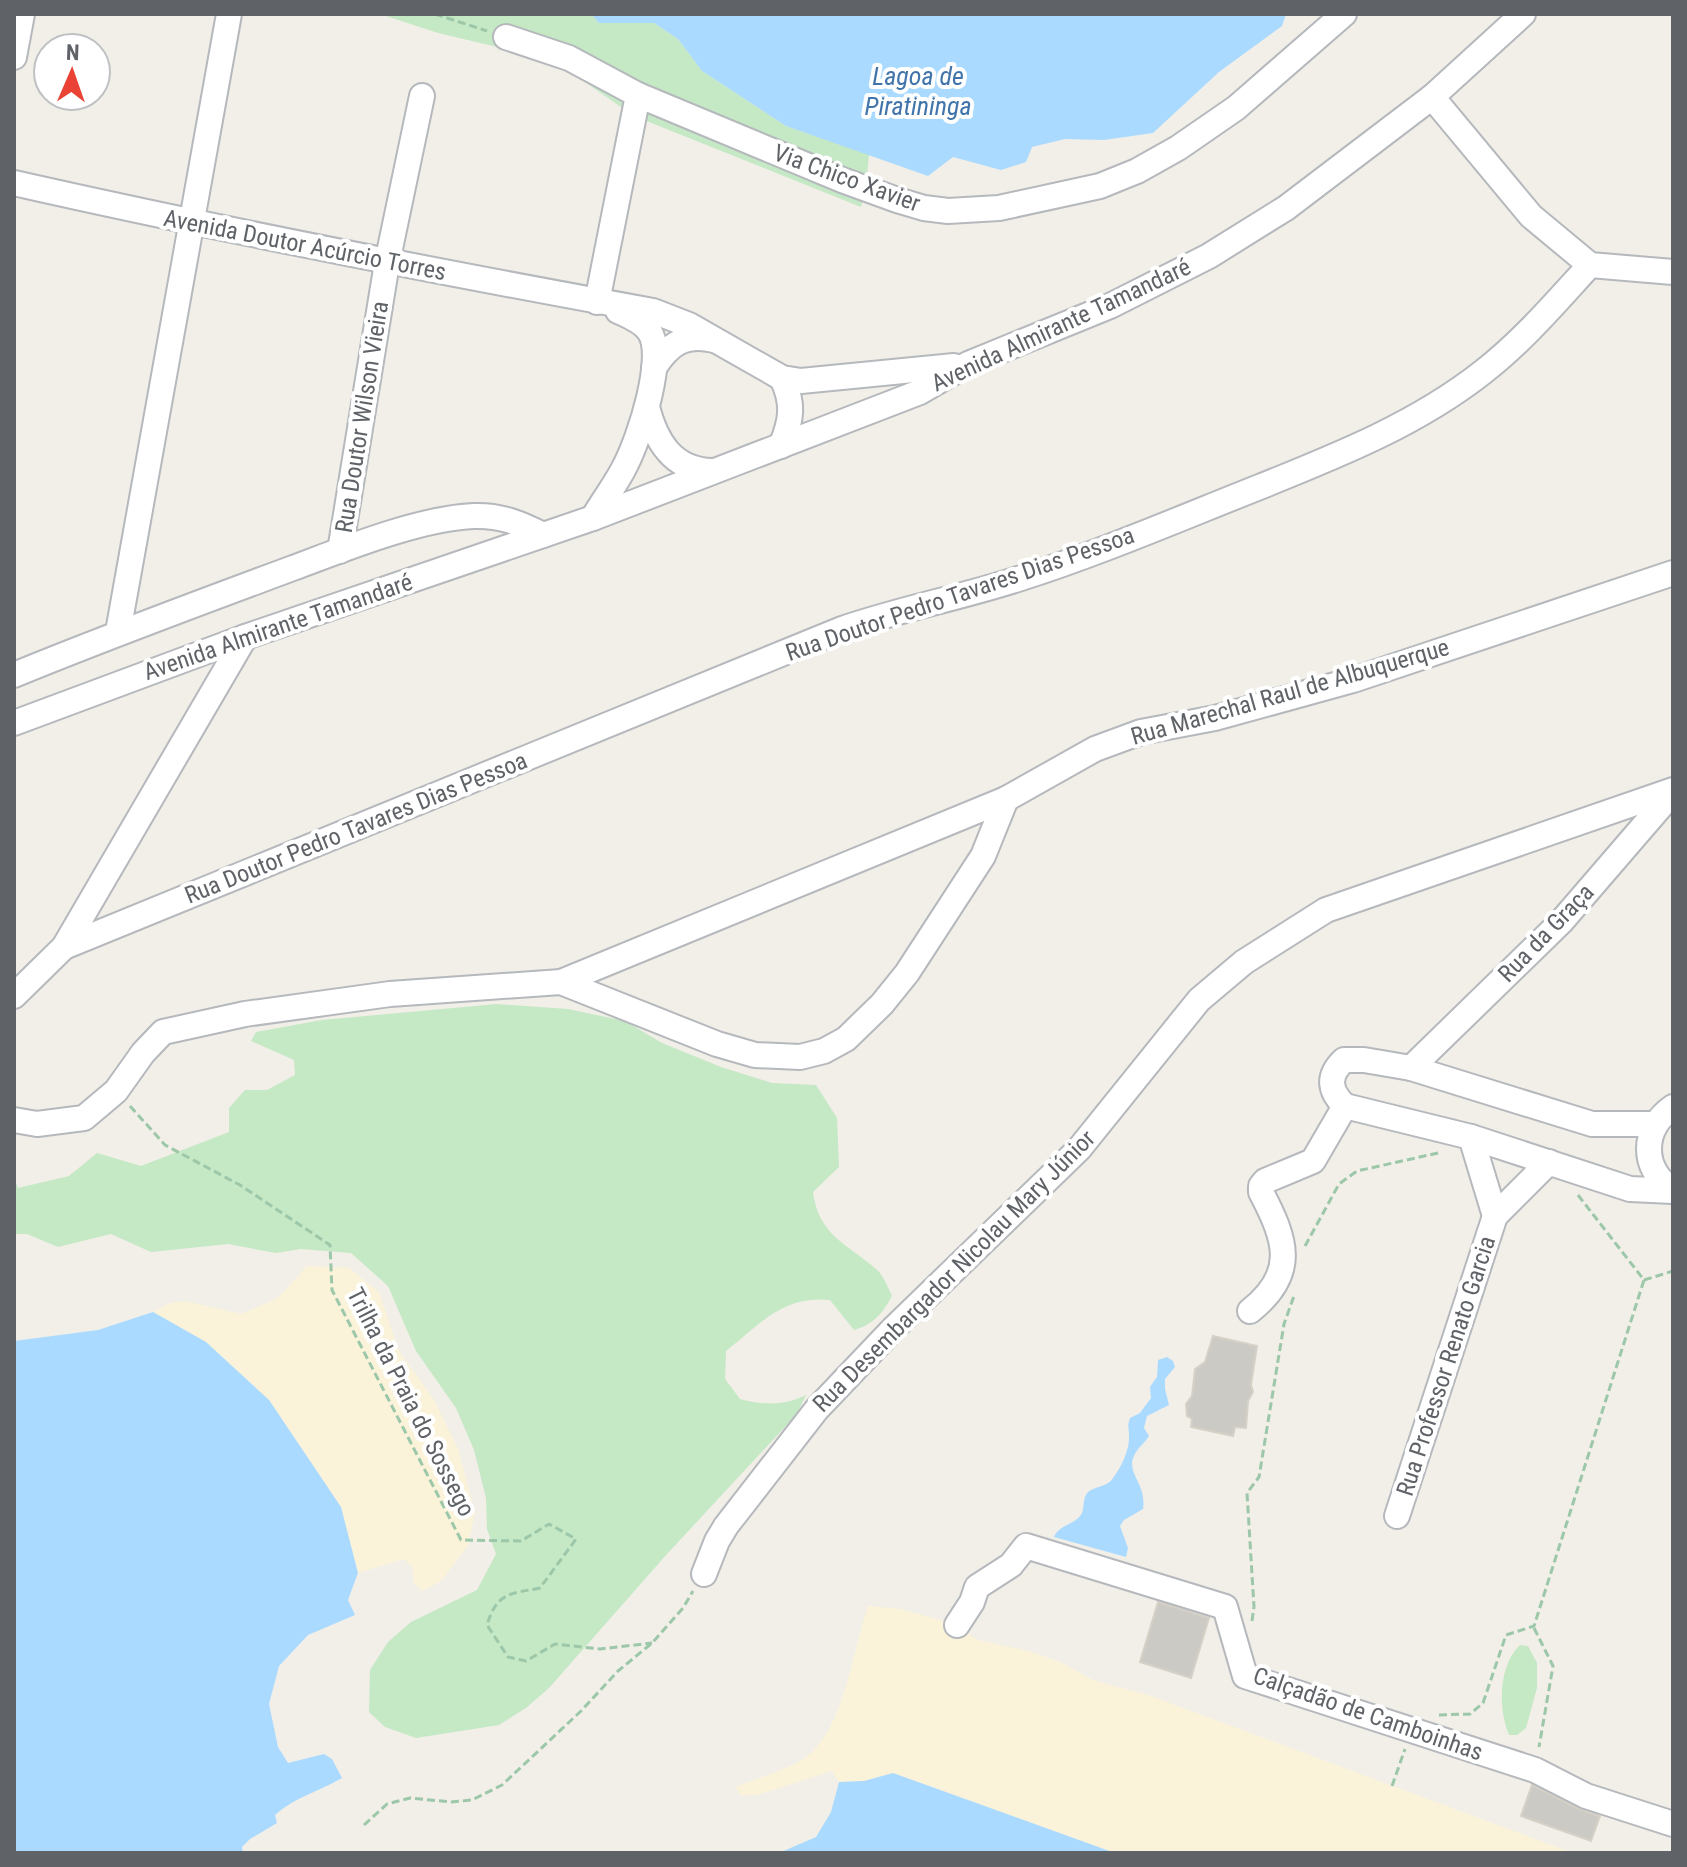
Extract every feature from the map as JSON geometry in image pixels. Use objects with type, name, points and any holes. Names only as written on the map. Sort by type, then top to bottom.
[{"type":"street","points":[[14,57],[22,14]]},
{"type":"street","points":[[118,632],[229,14]]},
{"type":"street","name":"Via Chico Xavier","points":[[506,37],[569,58],[638,95],[897,200],[948,211],[999,208],[1100,186],[1137,171],[1236,108],[1344,14]]},
{"type":"street","name":"Avenida Almirante Tamandaré","points":[[14,723],[245,637],[593,518],[920,392],[968,364],[1110,306],[1209,256],[1286,208],[1432,97],[1523,14]]},
{"type":"street","points":[[597,302],[638,95]]},
{"type":"street","name":"Rua Doutor Wilson Vieira","points":[[340,551],[387,263],[422,96]]},
{"type":"street","points":[[1432,97],[1531,216],[1590,265],[1673,272]]},
{"type":"street","name":"Avenida Doutor Acúrcio Torres","points":[[14,183],[387,263],[653,311],[689,325],[782,378],[820,381],[968,364]]},
{"type":"street","name":"Rua Doutor Pedro Tavares Dias Pessoa","points":[[64,947],[842,629],[1059,566],[1333,458],[1420,415],[1482,373],[1541,320],[1590,265]]},
{"type":"street","name":"Avenida Doutor Acúrcio Torres","points":[[593,518],[626,466],[647,407],[655,348],[648,329],[632,317],[597,302]]},
{"type":"street","points":[[654,368],[668,348],[685,339],[695,337],[719,341]]},
{"type":"street","points":[[781,446],[790,426],[792,410],[790,394],[782,378]]},
{"type":"street","points":[[647,407],[653,430],[672,455],[694,471],[715,471]]},
{"type":"street","name":"Avenida Almirante Tamandaré","points":[[14,675],[118,632],[340,551],[423,525],[474,516],[500,517],[543,535]]},
{"type":"street","name":"Rua Marechal Raul de Albuquerque","points":[[14,1120],[37,1124],[84,1118],[116,1091],[143,1053],[163,1032],[245,1014],[390,994],[561,982],[1006,799],[1095,749],[1141,732],[1215,718],[1353,680],[1673,573]]},
{"type":"street","points":[[14,996],[64,947],[245,637]]},
{"type":"street","name":"Rua da Graça","points":[[1411,1068],[1561,922],[1673,791]]},
{"type":"street","name":"Rua Desembargador Nicolau Mary Júnior","points":[[704,1574],[726,1526],[817,1409],[894,1328],[1079,1149],[1166,1039],[1199,1000],[1220,981],[1244,962],[1326,910],[1673,791]]},
{"type":"street","name":"Rua Marechal Raul de Albuquerque","points":[[561,982],[717,1044],[755,1055],[800,1057],[824,1051],[846,1039],[882,1004],[907,973],[983,856],[1006,799]]},
{"type":"street","points":[[1655,1124],[1592,1124],[1411,1068],[1364,1060],[1344,1060],[1336,1067],[1332,1081],[1334,1096],[1345,1106],[1551,1163],[1630,1189],[1673,1191]]},
{"type":"street","points":[[1250,1311],[1264,1300],[1279,1279],[1283,1259],[1279,1227],[1261,1192],[1261,1186],[1265,1181],[1313,1161],[1345,1106]]},
{"type":"street","points":[[1673,1107],[1655,1124],[1649,1137],[1648,1151],[1657,1177],[1673,1191]]},
{"type":"street","name":"Rua Professor Renato Garcia","points":[[1472,1142],[1495,1216]]},
{"type":"street","name":"Rua Professor Renato Garcia","points":[[1397,1516],[1495,1216],[1551,1163]]},
{"type":"street","name":"Calçadão de Camboinhas","points":[[957,1625],[972,1602],[977,1587],[1011,1565],[1026,1546],[1225,1607],[1245,1676],[1535,1770],[1586,1796],[1673,1824]]},
{"type":"path","points":[[435,14],[506,37]]},
{"type":"path","name":"Trilha da Praia do Sossego","points":[[116,1091],[165,1145],[240,1185],[330,1245],[332,1290],[461,1540],[521,1541],[549,1524],[576,1539],[540,1588],[505,1595],[492,1609],[487,1625],[508,1657],[526,1661],[555,1644],[600,1649],[652,1643]]},
{"type":"path","points":[[1303,1258],[1305,1246],[1339,1184],[1357,1171],[1472,1142]]},
{"type":"path","points":[[1551,1163],[1644,1280]]},
{"type":"path","points":[[1644,1280],[1673,1271]]},
{"type":"path","points":[[1535,1770],[1553,1666],[1534,1626],[1644,1280]]},
{"type":"path","points":[[1252,1621],[1254,1607],[1247,1493],[1259,1477],[1284,1324],[1294,1296]]},
{"type":"path","points":[[364,1825],[387,1804],[410,1798],[451,1802],[472,1800],[502,1785],[581,1711],[618,1671],[652,1643],[683,1608],[704,1574]]},
{"type":"path","points":[[1392,1786],[1412,1730],[1431,1716],[1470,1714],[1483,1703],[1506,1635],[1534,1626]]},
{"type":"green space","points":[[380,14],[591,14],[599,23],[654,23],[678,39],[702,71],[786,126],[869,154],[861,207],[634,116],[572,73],[523,53],[438,33]]},
{"type":"green space","points":[[497,1004],[568,1009],[625,1021],[662,1043],[721,1067],[772,1083],[816,1085],[837,1118],[839,1167],[813,1192],[816,1207],[828,1229],[879,1272],[892,1296],[877,1318],[854,1330],[830,1300],[798,1302],[773,1314],[726,1351],[725,1379],[740,1399],[773,1403],[806,1395],[797,1414],[667,1554],[549,1688],[526,1708],[499,1725],[416,1738],[385,1727],[369,1712],[370,1670],[388,1642],[411,1622],[477,1590],[496,1554],[487,1529],[486,1498],[474,1450],[456,1408],[416,1351],[388,1286],[351,1253],[301,1249],[276,1253],[228,1244],[151,1252],[111,1234],[58,1247],[27,1234],[14,1234],[14,1178],[18,1188],[69,1176],[97,1153],[141,1166],[229,1132],[229,1108],[245,1090],[267,1090],[295,1075],[294,1060],[251,1041],[256,1032],[322,1020]]},
{"type":"green space","points":[[1520,1645],[1528,1646],[1537,1663],[1537,1688],[1526,1728],[1517,1735],[1509,1735],[1503,1713],[1502,1688],[1507,1664]]},
{"type":"sand","points":[[307,1266],[349,1268],[379,1292],[399,1351],[434,1400],[458,1449],[475,1512],[468,1546],[441,1581],[422,1591],[413,1582],[413,1568],[404,1559],[358,1573],[341,1507],[269,1400],[206,1342],[153,1312],[170,1303],[185,1301],[241,1314],[278,1298]]},
{"type":"sand","points":[[868,1606],[901,1609],[957,1625],[977,1640],[1029,1651],[1058,1661],[1095,1681],[1148,1695],[1573,1853],[1115,1853],[893,1773],[864,1781],[839,1782],[832,1771],[757,1795],[740,1795],[736,1787],[794,1764],[810,1754],[822,1741],[840,1705]]},
{"type":"water","name":"Lagoa de Piratininga","points":[[591,14],[1286,14],[1282,26],[1219,72],[1153,133],[1104,140],[1065,139],[1032,147],[1026,162],[1001,170],[953,157],[928,176],[786,126],[702,71],[678,39],[654,23],[599,23]]},
{"type":"water","points":[[153,1312],[206,1342],[269,1400],[341,1507],[358,1573],[348,1600],[355,1615],[308,1635],[279,1666],[269,1704],[278,1747],[288,1763],[324,1754],[332,1759],[342,1778],[299,1799],[275,1815],[277,1823],[250,1839],[242,1847],[243,1853],[14,1853],[14,1341],[98,1330]]},
{"type":"water","points":[[1167,1357],[1175,1367],[1165,1379],[1169,1405],[1147,1416],[1144,1428],[1149,1436],[1133,1459],[1132,1466],[1142,1491],[1143,1509],[1124,1520],[1120,1526],[1128,1548],[1126,1557],[1054,1537],[1060,1529],[1079,1517],[1088,1492],[1109,1483],[1116,1474],[1128,1447],[1130,1418],[1140,1413],[1151,1398],[1150,1387],[1157,1377],[1158,1360]]},
{"type":"water","points":[[893,1773],[1115,1853],[779,1853],[816,1837],[831,1812],[839,1782],[864,1781]]},
{"type":"building","points":[[1213,1336],[1257,1346],[1246,1428],[1235,1427],[1233,1436],[1191,1427],[1192,1419],[1187,1416],[1186,1404],[1192,1396],[1195,1369],[1205,1362]]},
{"type":"building","points":[[1158,1602],[1209,1618],[1191,1678],[1140,1662]]},
{"type":"building","points":[[1532,1785],[1600,1816],[1591,1841],[1521,1816]]}]
